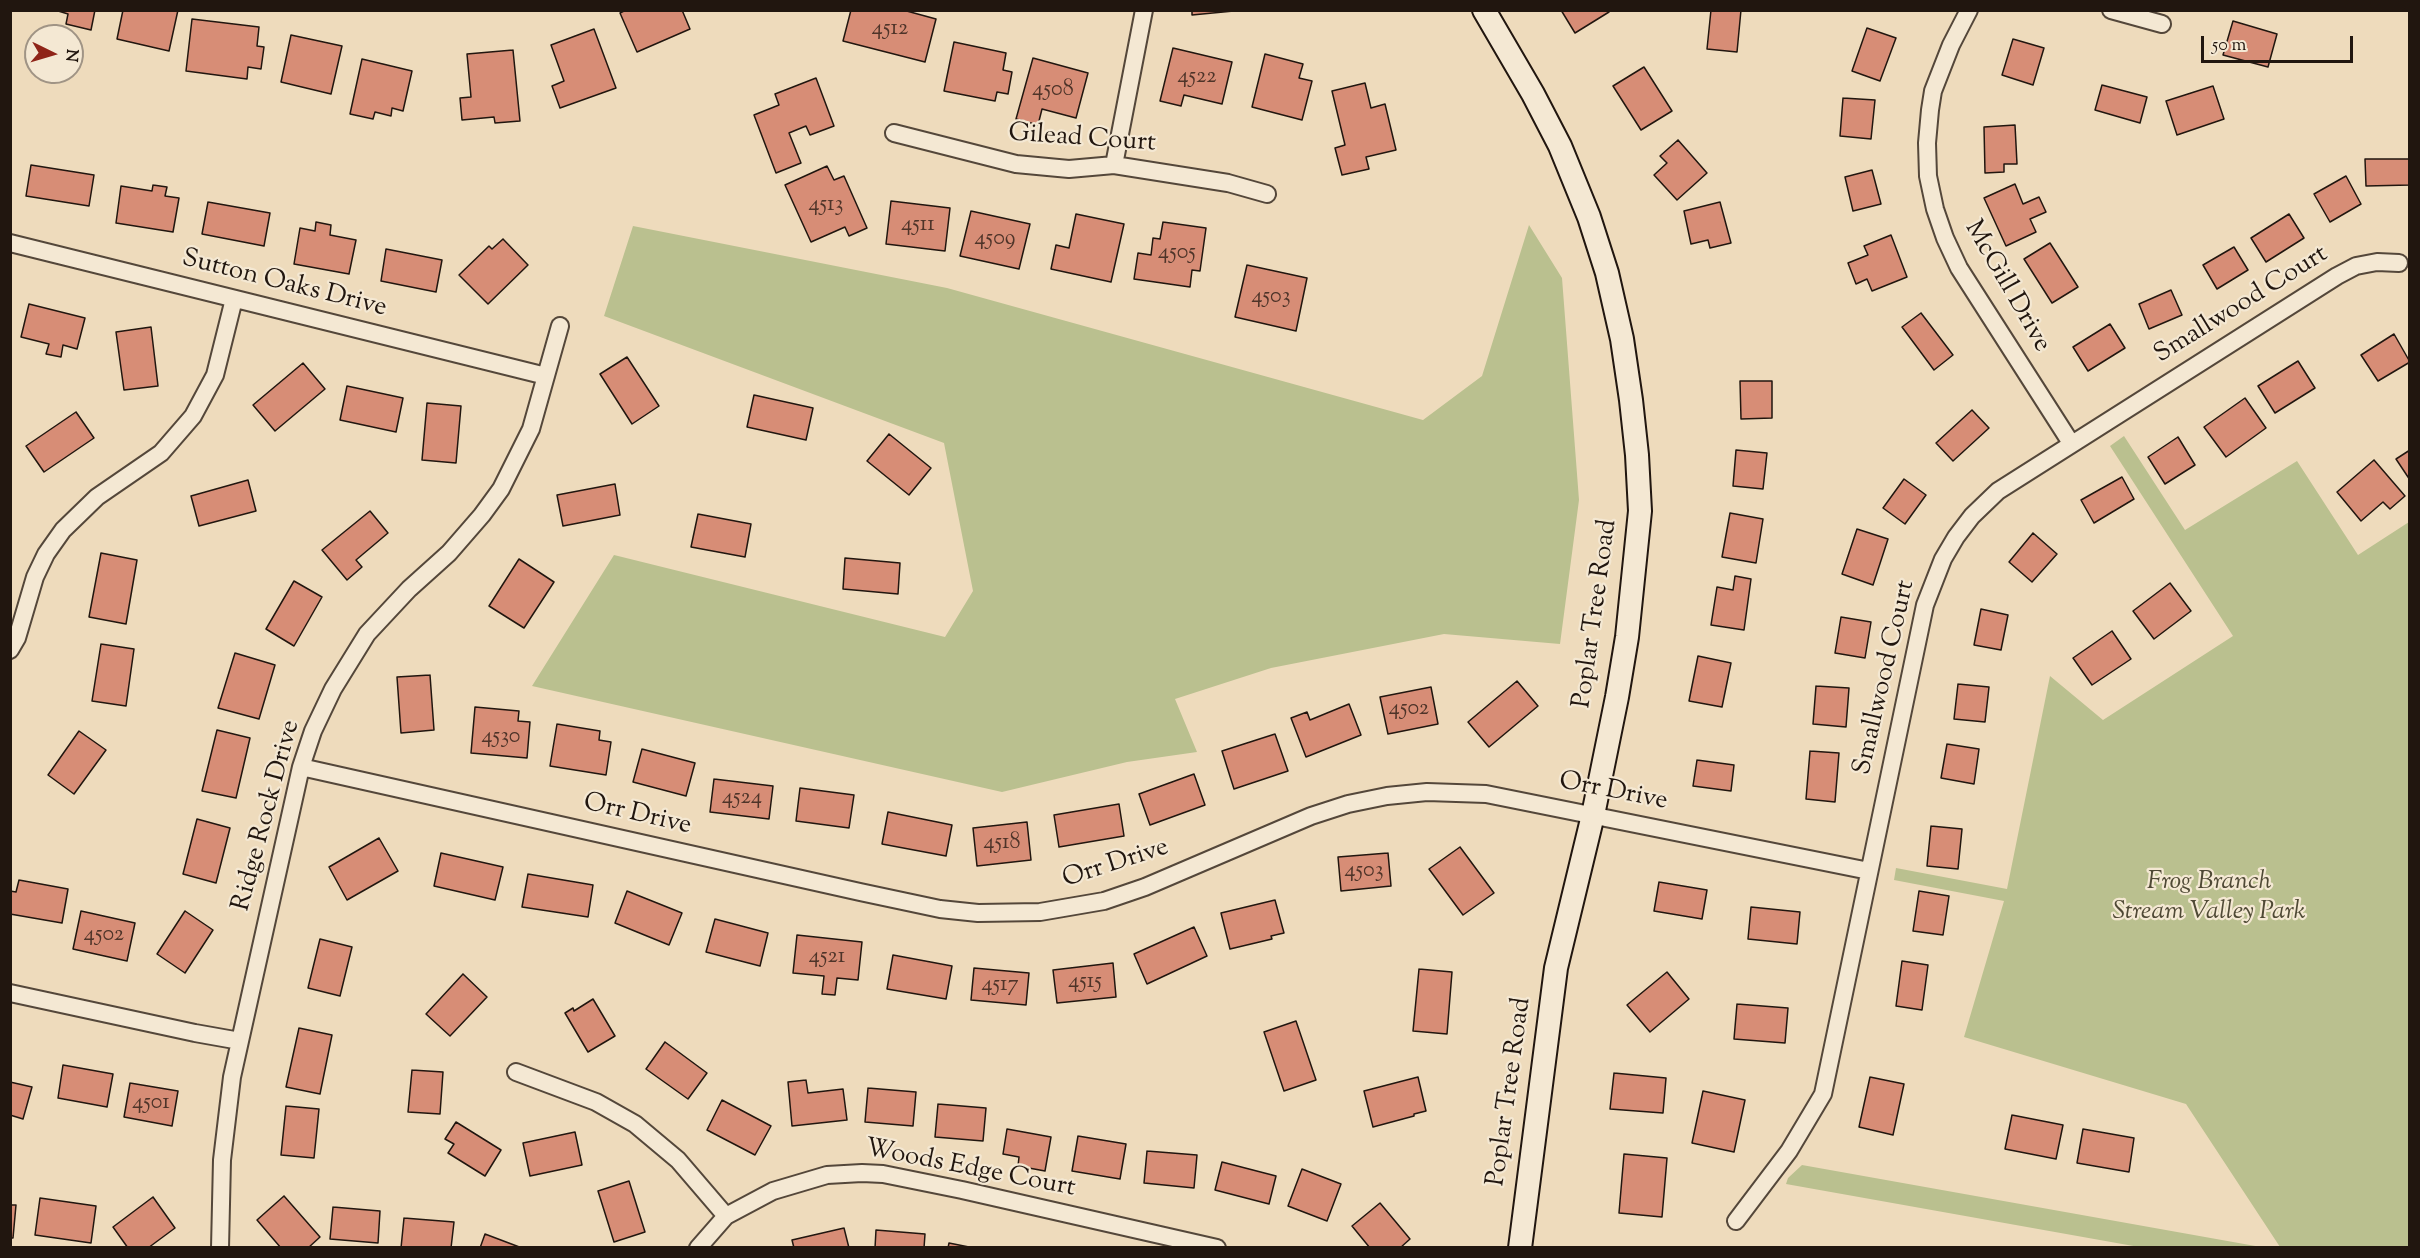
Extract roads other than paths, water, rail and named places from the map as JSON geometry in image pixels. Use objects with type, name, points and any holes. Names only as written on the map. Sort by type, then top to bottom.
[{"type":"main road","name":"Poplar Tree Road","points":[[1484,10],[1560,146],[1589,217],[1610,284],[1622,339],[1631,400],[1640,511],[1627,637],[1593,815],[1556,968],[1520,1248]]},
{"type":"street","points":[[1114,165],[1144,10]]},
{"type":"street","name":"McGill Drive","points":[[1969,10],[1951,45],[1934,91],[1930,110],[1928,165],[1935,208],[1945,238],[1959,268],[2071,443]]},
{"type":"street","points":[[2110,10],[2162,24]]},
{"type":"street","name":"Gilead Court","points":[[894,133],[1016,164],[1069,169],[1114,165],[1228,183],[1267,194]]},
{"type":"street","name":"Sutton Oaks Drive","points":[[10,243],[546,376]]},
{"type":"street","name":"Smallwood Court","points":[[1736,1221],[1789,1151],[1823,1094],[1925,605],[1943,559],[1972,516],[1998,490],[2337,276],[2356,266],[2377,262],[2399,262]]},
{"type":"street","points":[[10,650],[35,577],[46,554],[63,530],[97,497],[161,453],[193,416],[215,375],[234,299]]},
{"type":"street","name":"Ridge Rock Drive","points":[[219,1248],[222,1160],[232,1077],[301,767],[313,731],[333,689],[368,634],[409,589],[449,553],[501,489],[531,429],[560,326]]},
{"type":"street","name":"Orr Drive","points":[[301,767],[860,892],[940,909],[978,913],[1040,912],[1104,901],[1145,887],[1311,816],[1348,804],[1387,796],[1427,792],[1486,794],[1869,871]]},
{"type":"street","points":[[10,993],[240,1041]]},
{"type":"street","points":[[516,1072],[596,1102],[635,1124],[678,1160],[726,1216]]},
{"type":"street","name":"Woods Edge Court","points":[[698,1248],[726,1216],[773,1191],[806,1179],[862,1173],[883,1174],[962,1190],[1217,1248]]},
{"type":"park label","name":"Frog Branch Stream Valley Park","points":[[2209,899]]}]
